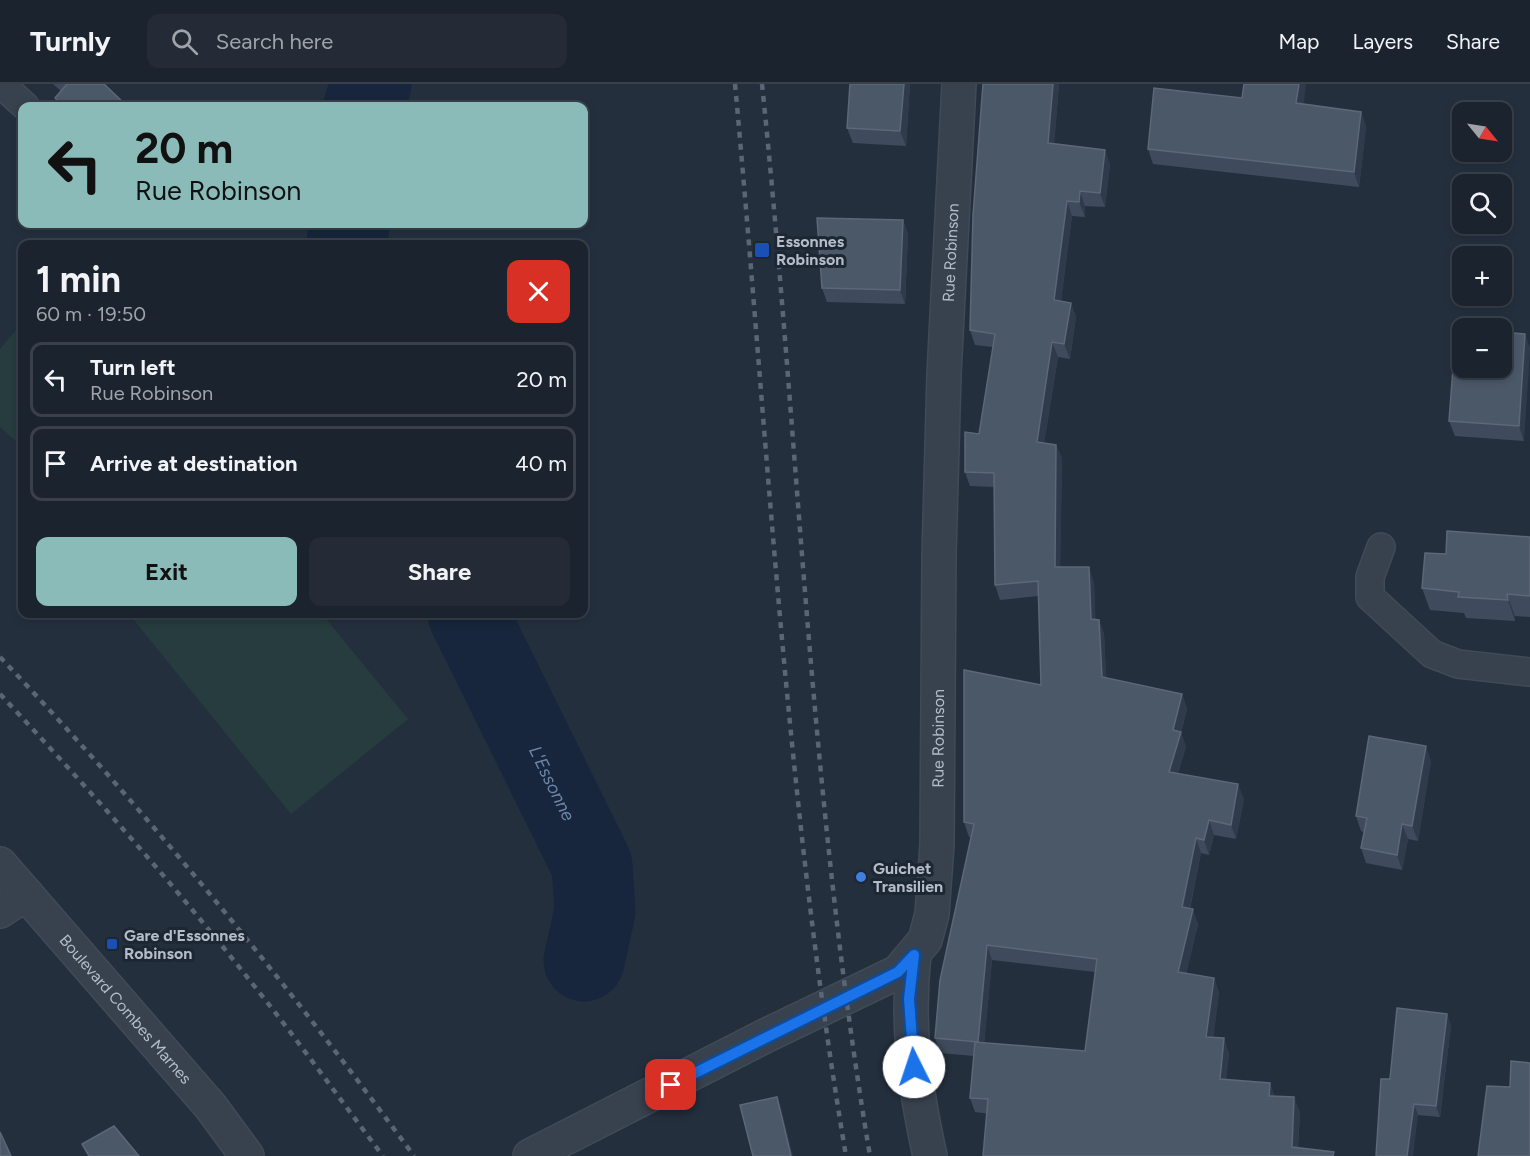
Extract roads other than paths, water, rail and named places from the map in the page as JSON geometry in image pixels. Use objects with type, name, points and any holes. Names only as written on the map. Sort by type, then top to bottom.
[{"type":"street","name":"Rue Robinson","points":[[530,1156],[757,1040],[898,972],[924,940],[932,914],[936,879],[942,430],[959,84]]},
{"type":"street","name":"Boulevard Combes Marnes","points":[[0,864],[13,902],[211,1107],[248,1156]]},
{"type":"street","points":[[914,955],[909,999],[916,1089],[930,1156]]},
{"type":"lane","points":[[1,84],[21,102]]},
{"type":"lane","points":[[1381,547],[1370,577],[1370,597],[1432,654],[1458,664],[1530,672]]},
{"type":"waterway","name":"L'Essonne","points":[[365,102],[371,84]]},
{"type":"waterway","name":"L'Essonne","points":[[347,240],[349,228]]},
{"type":"waterway","name":"L'Essonne","points":[[470,618],[592,865],[595,911],[584,961]]},
{"type":"railway","points":[[735,84],[793,755],[825,1023],[846,1156]]},
{"type":"railway","points":[[762,84],[819,755],[850,1023],[870,1156]]},
{"type":"railway","points":[[0,657],[110,777],[215,900],[366,1091],[414,1156]]},
{"type":"railway","points":[[0,694],[191,908],[285,1025],[383,1156]]},
{"type":"place","name":"Essonnes Robinson","points":[[762,250]]},
{"type":"place","name":"Guichet Transilien","points":[[861,877]]},
{"type":"place","name":"Gare d'Essonnes Robinson","points":[[112,944]]}]
